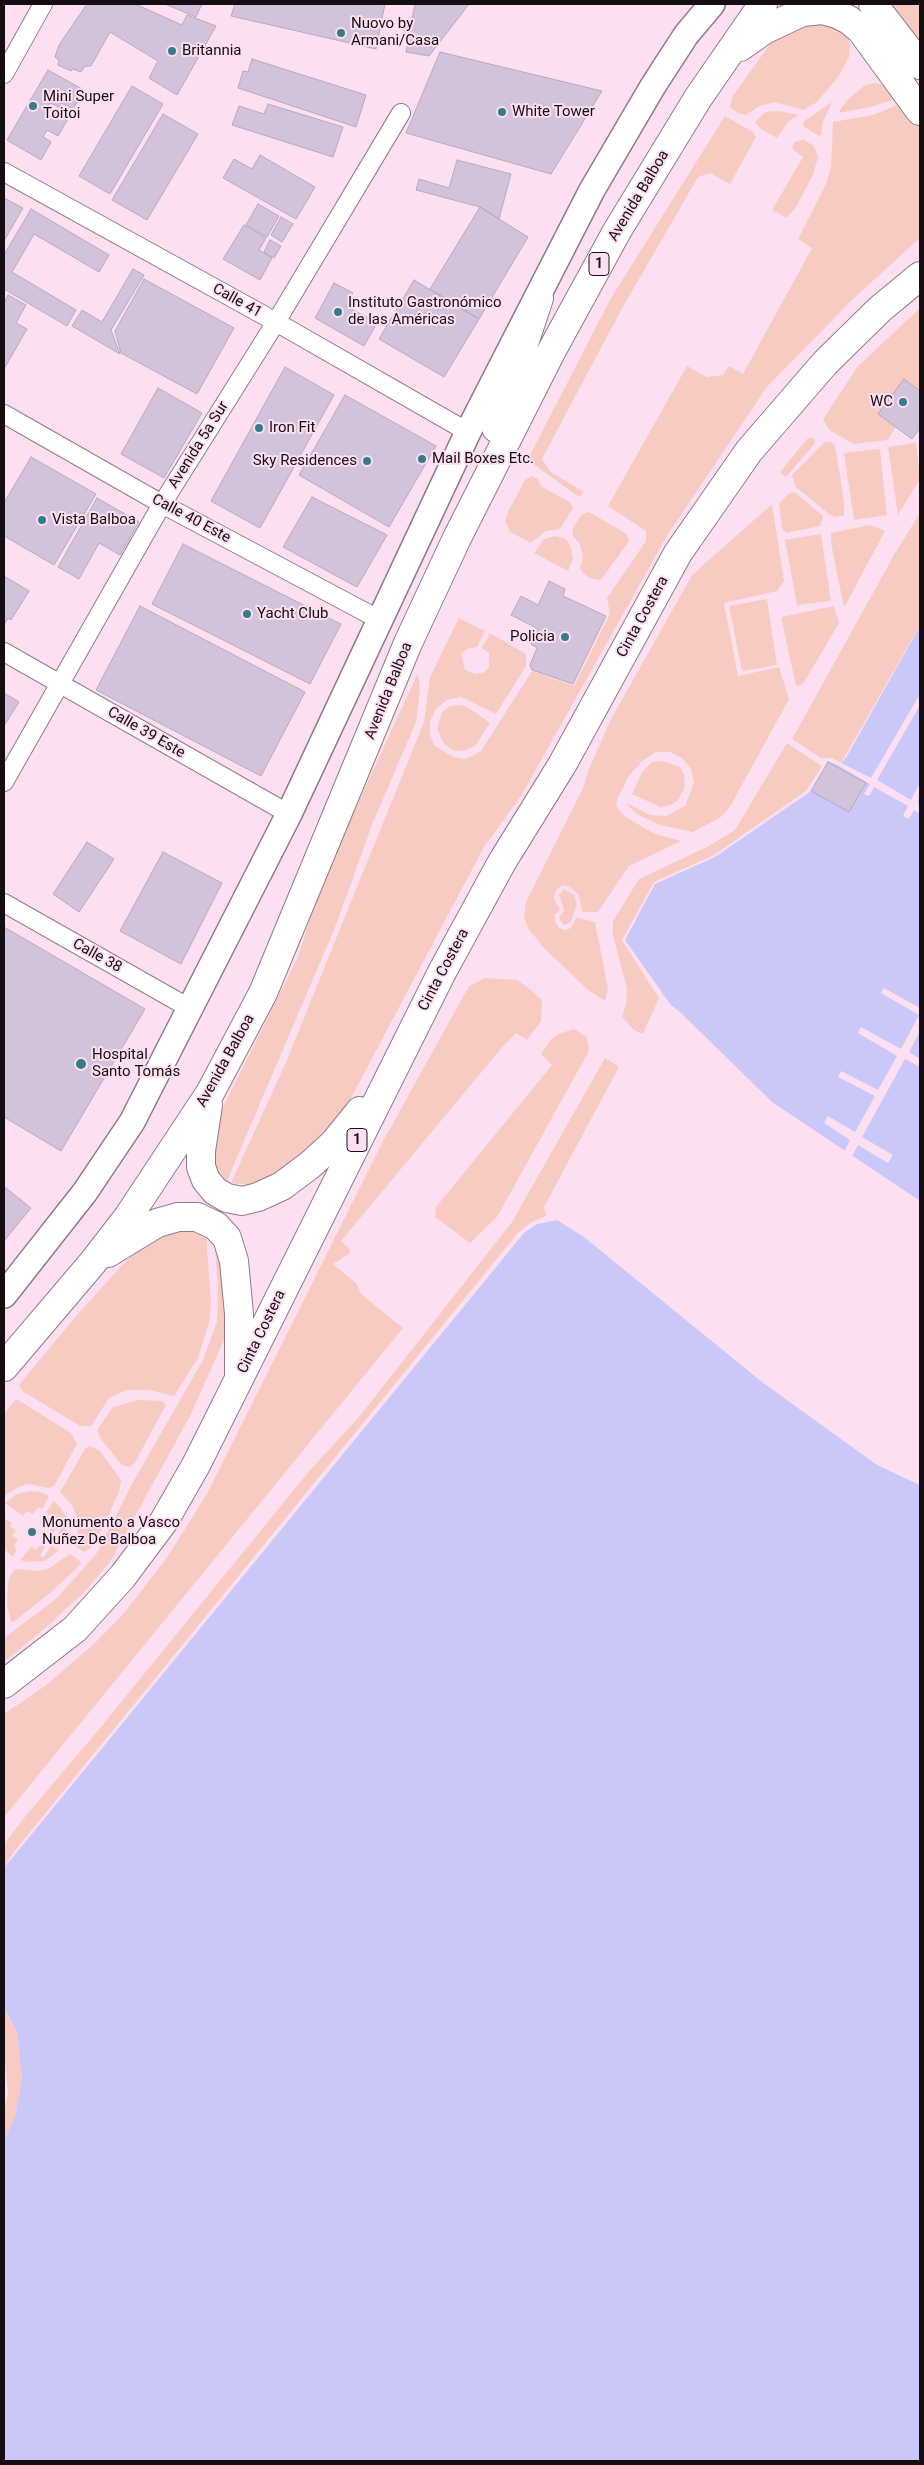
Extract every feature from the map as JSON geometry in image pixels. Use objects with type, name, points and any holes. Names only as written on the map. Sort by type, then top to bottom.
[{"type":"highway","name":"Avenida Balboa","points":[[4,1366],[94,1261],[157,1175],[210,1093],[264,993],[408,643],[457,538],[552,350],[617,231],[698,98],[763,4]]},
{"type":"highway","points":[[872,4],[920,65]]},
{"type":"highway","points":[[728,56],[764,30],[786,18],[802,12],[822,10],[837,14],[849,20],[860,30],[920,111]]},
{"type":"highway","name":"Cinta Costera","points":[[4,1684],[75,1629],[123,1576],[164,1521],[196,1465],[442,972],[502,862],[562,765],[678,553],[749,451],[825,363],[880,309],[920,276]]},
{"type":"highway","points":[[457,538],[510,388],[539,298]]},
{"type":"highway","points":[[210,1093],[201,1151],[201,1168],[206,1180],[215,1191],[227,1198],[242,1201],[258,1197],[282,1186],[310,1165],[334,1143],[389,1076]]},
{"type":"highway","points":[[94,1261],[157,1223],[178,1216],[197,1217],[216,1226],[227,1238],[234,1261],[239,1314],[239,1380]]},
{"type":"main road","points":[[4,1295],[85,1192],[132,1122],[289,814],[468,432],[539,298],[564,243],[621,137],[686,35],[712,4]]},
{"type":"street","points":[[4,74],[43,4]]},
{"type":"street","name":"Avenida 5a Sur","points":[[4,782],[162,504],[276,322],[401,113]]},
{"type":"street","name":"Calle 41","points":[[4,172],[276,322],[468,432]]},
{"type":"street","name":"Calle 40 Este","points":[[4,414],[162,504],[380,620]]},
{"type":"street","name":"Calle 39 Este","points":[[4,652],[289,814]]},
{"type":"street","name":"Calle 38","points":[[4,904],[191,1009]]},
{"type":"shaded area","points":[[885,4],[920,4],[920,51]]},
{"type":"shaded area","points":[[817,21],[836,28],[847,35],[850,44],[849,57],[839,76],[817,102],[804,110],[775,102],[760,106],[746,115],[738,113],[730,107],[732,97],[773,40],[787,29]]},
{"type":"shaded area","points":[[874,83],[887,85],[897,98],[871,107],[838,113],[847,100],[864,86]]},
{"type":"shaded area","points":[[832,102],[823,122],[821,137],[803,126],[804,121]]},
{"type":"shaded area","points":[[900,104],[907,109],[920,126],[920,238],[853,299],[767,387],[668,534],[521,796],[484,847],[342,1115],[322,1139],[278,1172],[249,1185],[231,1183],[287,1060],[424,722],[430,677],[459,618],[485,631],[477,647],[467,649],[461,654],[465,670],[475,674],[485,672],[489,667],[489,653],[482,648],[490,633],[526,654],[526,666],[496,714],[461,697],[447,700],[436,709],[430,721],[430,734],[434,745],[453,757],[466,759],[481,751],[532,671],[574,686],[610,614],[607,598],[646,541],[646,531],[608,506],[687,366],[707,377],[723,375],[729,366],[743,374],[812,248],[798,239],[826,184],[831,167],[833,122],[873,115]]},
{"type":"shaded area","points":[[779,111],[799,115],[789,121],[777,138],[761,129],[755,122],[765,112]]},
{"type":"shaded area","points":[[725,116],[753,132],[756,137],[730,184],[710,173],[698,177],[620,312],[542,459],[551,472],[584,492],[579,497],[532,463],[529,457],[611,298]]},
{"type":"shaded area","points":[[804,140],[814,146],[818,157],[813,175],[796,207],[787,218],[772,210],[803,157],[792,149],[794,142]]},
{"type":"shaded area","points":[[920,308],[920,391],[904,379],[896,426],[888,440],[854,444],[829,430],[823,419],[858,366]]},
{"type":"shaded area","points":[[808,438],[814,438],[815,443],[786,477],[780,472]]},
{"type":"shaded area","points":[[825,442],[831,442],[835,445],[836,451],[844,502],[844,515],[837,517],[830,515],[796,487],[792,475]]},
{"type":"shaded area","points":[[916,443],[920,479],[898,515],[888,447]]},
{"type":"shaded area","points":[[880,449],[887,515],[854,520],[844,453]]},
{"type":"shaded area","points":[[532,476],[538,479],[541,486],[571,503],[573,508],[560,529],[546,531],[531,543],[510,532],[505,521],[525,480]]},
{"type":"shaded area","points":[[795,492],[823,516],[820,526],[786,533],[782,528],[779,504],[789,493]]},
{"type":"shaded area","points":[[772,504],[784,581],[777,591],[724,603],[738,676],[779,667],[789,699],[731,805],[721,817],[693,832],[660,825],[640,816],[627,803],[650,815],[666,816],[685,806],[694,783],[691,769],[683,759],[670,752],[656,752],[642,761],[629,776],[618,797],[616,806],[624,816],[655,834],[681,841],[629,866],[598,912],[583,912],[578,894],[570,887],[562,885],[556,890],[554,898],[560,910],[555,915],[555,922],[559,928],[565,930],[571,928],[576,918],[595,922],[608,989],[605,1001],[588,990],[543,947],[528,928],[524,917],[526,902],[583,788],[589,769],[610,721],[692,575]]},
{"type":"shaded area","points":[[589,512],[627,534],[629,541],[601,580],[590,578],[583,573],[580,568],[583,557],[580,544],[573,536],[573,528],[581,515]]},
{"type":"shaded area","points":[[920,513],[920,625],[841,763],[832,758],[821,758],[792,739],[894,555]]},
{"type":"shaded area","points":[[870,525],[885,531],[844,608],[831,543],[831,533]]},
{"type":"shaded area","points":[[821,534],[831,601],[797,605],[785,540]]},
{"type":"shaded area","points":[[555,536],[566,539],[571,547],[573,559],[568,571],[534,553],[544,539]]},
{"type":"shaded area","points":[[767,599],[777,665],[742,671],[729,606]]},
{"type":"shaded area","points":[[834,606],[839,623],[803,684],[796,686],[781,617]]},
{"type":"shaded area","points":[[418,673],[420,691],[416,722],[372,825],[336,925],[227,1181],[213,1165],[217,1119],[298,957],[317,896]]},
{"type":"shaded area","points":[[450,706],[466,706],[490,723],[476,745],[467,750],[455,751],[444,744],[437,729],[442,712]]},
{"type":"shaded area","points":[[787,743],[822,766],[806,791],[714,855],[654,882],[622,940],[659,998],[643,1034],[634,1030],[622,1017],[626,1004],[627,989],[613,935],[613,921],[639,879],[709,846],[735,830]]},
{"type":"shaded area","points":[[663,761],[680,767],[684,775],[685,786],[678,800],[671,805],[660,807],[632,794],[642,772],[652,762]]},
{"type":"shaded area","points":[[564,889],[574,895],[577,904],[571,922],[564,925],[559,918],[564,910],[559,895]]},
{"type":"shaded area","points":[[485,978],[517,980],[531,990],[542,1000],[541,1021],[527,1040],[516,1033],[504,1045],[341,1241],[349,1248],[350,1253],[333,1264],[357,1284],[361,1294],[403,1328],[4,1817],[4,1714],[45,1686],[95,1643],[124,1613],[166,1559],[207,1494],[381,1145],[469,986]]},
{"type":"shaded area","points":[[574,1029],[587,1037],[589,1051],[497,1217],[470,1243],[435,1217],[436,1207],[552,1065],[541,1054],[551,1039],[558,1034]]},
{"type":"shaded area","points":[[605,1058],[619,1067],[544,1207],[546,1216],[530,1223],[517,1234],[13,1853],[4,1868],[4,1844],[28,1813],[96,1733],[310,1470],[359,1417],[512,1222]]},
{"type":"shaded area","points":[[182,1227],[206,1234],[211,1304],[209,1323],[198,1358],[174,1396],[149,1390],[127,1390],[109,1398],[91,1426],[80,1426],[22,1391],[19,1385],[70,1323],[123,1264],[156,1235]]},
{"type":"shaded area","points":[[214,1240],[222,1262],[229,1320],[224,1340],[191,1414],[110,1562],[84,1592],[50,1624],[4,1662],[4,1638],[56,1599],[97,1553],[133,1482],[203,1360],[217,1322],[218,1284]]},
{"type":"shaded area","points":[[18,1400],[71,1433],[77,1444],[54,1486],[49,1488],[27,1484],[18,1487],[4,1496],[4,1414],[14,1401]]},
{"type":"shaded area","points":[[138,1400],[162,1401],[166,1405],[134,1464],[129,1467],[122,1465],[100,1438],[97,1430],[113,1407]]},
{"type":"shaded area","points":[[90,1446],[100,1451],[121,1480],[119,1492],[103,1527],[91,1548],[84,1552],[73,1545],[78,1532],[77,1517],[72,1505],[60,1492],[85,1449]]},
{"type":"shaded area","points":[[30,1491],[40,1492],[49,1496],[42,1509],[38,1507],[33,1514],[27,1511],[23,1516],[5,1503],[17,1494]]},
{"type":"shaded area","points":[[54,1501],[61,1508],[67,1519],[67,1537],[63,1545],[54,1540],[63,1526],[60,1524],[53,1533],[49,1531],[52,1526],[46,1522],[50,1516],[46,1512]]},
{"type":"shaded area","points":[[4,1518],[12,1523],[10,1526],[16,1531],[12,1536],[18,1539],[14,1546],[17,1549],[13,1557],[4,1549]]},
{"type":"shaded area","points":[[40,1545],[45,1547],[40,1556],[44,1557],[51,1546],[59,1550],[45,1561],[28,1562],[20,1560],[31,1547],[36,1550]]},
{"type":"shaded area","points":[[70,1554],[81,1563],[76,1569],[50,1593],[15,1621],[11,1622],[7,1604],[8,1585],[9,1578],[15,1569],[36,1571],[48,1569]]},
{"type":"shaded area","points":[[4,2009],[17,2032],[22,2078],[15,2117],[4,2142],[4,2113],[8,2092],[4,2052]]},
{"type":"water","points":[[920,626],[920,1201],[772,1102],[670,1004],[625,940],[655,884],[715,857],[811,791],[828,761],[839,766],[847,756]]},
{"type":"water","points":[[557,1220],[584,1237],[762,1382],[877,1465],[920,1485],[920,2461],[4,2461],[4,2141],[15,2117],[22,2078],[17,2032],[4,2008],[4,1868],[524,1233],[537,1224]]},
{"type":"pier","points":[[920,694],[920,705],[877,780],[911,800],[920,783],[918,803],[920,814],[914,810],[909,819],[903,816],[908,806],[874,787],[869,796],[864,794],[870,784],[839,766],[841,763],[871,778]]},
{"type":"pier","points":[[884,988],[920,1008],[920,1031],[909,1052],[920,1059],[920,1067],[905,1059],[862,1137],[893,1155],[888,1163],[858,1145],[852,1156],[844,1152],[850,1140],[824,1123],[828,1116],[855,1132],[875,1096],[838,1077],[841,1071],[878,1090],[897,1056],[858,1033],[861,1027],[901,1049],[919,1015],[881,993]]},
{"type":"building","name":"Britannia","points":[[87,4],[135,4],[182,25],[187,15],[216,26],[177,95],[149,78],[158,61],[110,32],[91,66],[85,66],[81,72],[73,69],[71,71],[58,65],[59,60],[55,57],[59,45]]},
{"type":"building","points":[[165,4],[202,4],[196,17]]},
{"type":"building","name":"Nuovo by Armani/Casa","points":[[235,4],[385,4],[376,49],[231,16]]},
{"type":"building","points":[[415,4],[469,4],[429,56],[406,52]]},
{"type":"building","name":"White Tower","points":[[440,52],[602,91],[551,174],[406,133]]},
{"type":"building","points":[[252,59],[366,95],[356,127],[238,88],[243,71],[248,72]]},
{"type":"building","points":[[48,70],[84,90],[73,109],[61,103],[59,107],[50,103],[48,107],[68,119],[58,136],[47,130],[43,137],[51,142],[41,160],[7,140]]},
{"type":"building","points":[[132,86],[163,104],[110,194],[79,176]]},
{"type":"building","points":[[268,104],[343,127],[333,157],[232,125],[239,106],[264,114]]},
{"type":"building","points":[[163,114],[198,134],[147,220],[112,200]]},
{"type":"building","points":[[260,155],[315,187],[296,219],[223,178],[234,159],[252,169]]},
{"type":"building","points":[[457,160],[511,174],[499,219],[480,207],[416,190],[419,179],[449,188]]},
{"type":"building","points":[[4,198],[23,208],[4,241]]},
{"type":"building","points":[[258,204],[279,216],[267,237],[246,225]]},
{"type":"building","points":[[480,207],[528,237],[479,319],[430,289]]},
{"type":"building","points":[[31,209],[109,255],[99,272],[34,234],[12,272],[76,310],[67,326],[4,289],[4,255]]},
{"type":"building","points":[[281,217],[293,224],[282,242],[271,235]]},
{"type":"building","points":[[244,225],[266,238],[259,250],[272,258],[260,280],[223,259]]},
{"type":"building","points":[[270,240],[281,246],[274,258],[264,252]]},
{"type":"building","points":[[133,269],[144,275],[111,330],[120,354],[72,326],[82,310],[102,322]]},
{"type":"building","points":[[144,279],[234,328],[197,394],[121,353],[115,331]]},
{"type":"building","points":[[414,280],[479,319],[444,377],[379,339]]},
{"type":"building","name":"Instituto Gastronómico de las Américas","points":[[334,283],[353,293],[346,306],[377,323],[364,346],[315,318]]},
{"type":"building","points":[[8,295],[26,305],[16,323],[27,329],[4,369],[4,303]]},
{"type":"building","points":[[285,367],[334,395],[260,528],[211,501]]},
{"type":"building","name":"WC","points":[[904,379],[920,391],[920,428],[912,439],[878,414]]},
{"type":"building","points":[[158,388],[202,413],[164,478],[121,454]]},
{"type":"building","name":"Sky Residences","points":[[345,395],[436,446],[389,527],[299,475]]},
{"type":"building","name":"Vista Balboa","points":[[31,457],[96,494],[54,565],[4,536],[4,503]]},
{"type":"building","points":[[312,497],[387,535],[357,587],[283,547]]},
{"type":"building","points":[[97,498],[139,522],[120,555],[99,543],[79,579],[58,567]]},
{"type":"building","name":"Yacht Club","points":[[183,544],[341,624],[310,684],[152,604]]},
{"type":"building","points":[[4,576],[29,591],[11,620],[8,618],[4,625]]},
{"type":"building","name":"Policia","points":[[549,581],[565,589],[563,596],[606,616],[573,684],[532,670],[530,665],[537,648],[531,644],[538,629],[511,615],[521,596],[538,605]]},
{"type":"building","points":[[140,606],[305,692],[261,776],[96,690]]},
{"type":"building","points":[[4,693],[19,702],[4,726]]},
{"type":"building","points":[[828,762],[866,783],[849,812],[811,791]]},
{"type":"building","points":[[87,842],[114,859],[79,912],[53,894]]},
{"type":"building","points":[[163,852],[222,883],[181,964],[120,931]]},
{"type":"building","points":[[4,927],[145,1009],[61,1151],[4,1117]]},
{"type":"building","points":[[6,1188],[31,1208],[4,1241],[4,1191]]},
{"type":"place","name":"Nuovo by Armani/Casa","points":[[341,33]]},
{"type":"place","name":"Britannia","points":[[172,51]]},
{"type":"place","name":"Mini Super Toitoi","points":[[33,106]]},
{"type":"place","name":"White Tower","points":[[502,112]]},
{"type":"place","name":"Instituto Gastronómico de las Américas","points":[[338,312]]},
{"type":"place","name":"WC","points":[[903,402]]},
{"type":"place","name":"Iron Fit","points":[[259,428]]},
{"type":"place","name":"Mail Boxes Etc.","points":[[422,459]]},
{"type":"place","name":"Sky Residences","points":[[367,461]]},
{"type":"place","name":"Vista Balboa","points":[[42,520]]},
{"type":"place","name":"Yacht Club","points":[[247,614]]},
{"type":"place","name":"Policia","points":[[565,637]]},
{"type":"place","name":"Hospital Santo Tomás","points":[[81,1064]]},
{"type":"place","name":"Monumento a Vasco Nuñez De Balboa","points":[[32,1532]]}]
